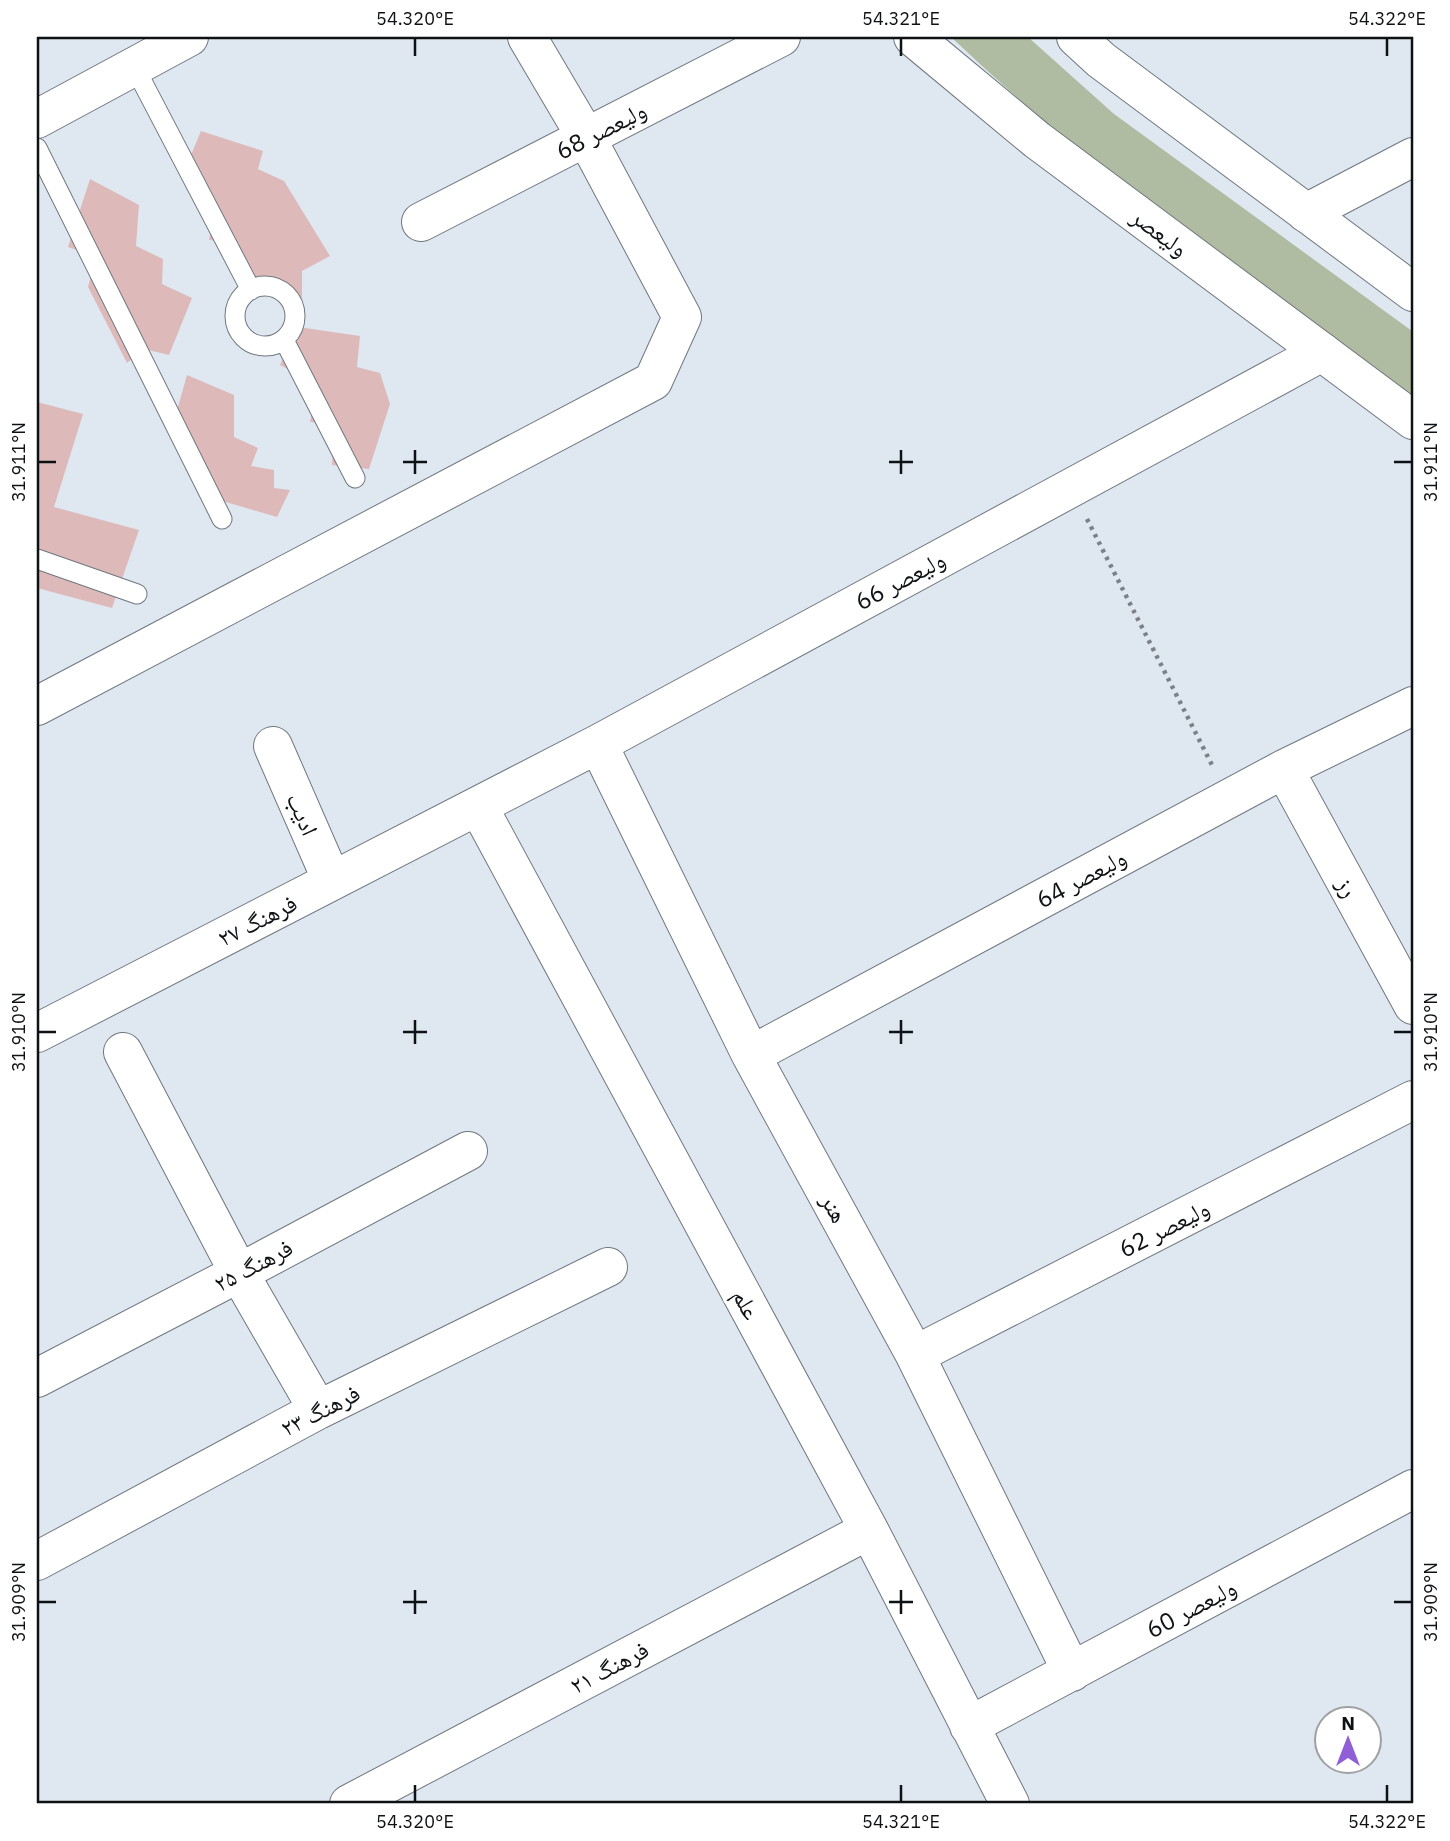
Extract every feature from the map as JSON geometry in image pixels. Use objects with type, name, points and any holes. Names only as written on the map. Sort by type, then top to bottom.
[{"type":"street","points":[[37,119],[189,37]]},
{"type":"street","points":[[37,706],[653,381],[682,317],[586,137],[527,37]]},
{"type":"street","name":"ولیعصر 68","points":[[421,222],[781,37]]},
{"type":"street","name":"ولیعصر","points":[[913,37],[1037,140],[1413,420]]},
{"type":"street","points":[[1076,37],[1101,60],[1413,292]]},
{"type":"street","points":[[1307,213],[1413,157]]},
{"type":"street","name":"ولیعصر 66","points":[[478,806],[598,744],[1322,352]]},
{"type":"street","name":"ولیعصر 64","points":[[751,1055],[1284,769],[1413,706]]},
{"type":"street","name":"هنر","points":[[598,744],[751,1055],[915,1355],[1072,1672]]},
{"type":"street","name":"ادیب","points":[[273,746],[332,881]]},
{"type":"street","name":"رز","points":[[1284,769],[1413,1004]]},
{"type":"street","name":"فرهنگ ۲۷","points":[[37,1033],[478,806]]},
{"type":"street","name":"علم","points":[[478,806],[869,1530],[1010,1804]]},
{"type":"street","points":[[123,1052],[239,1273],[318,1410]]},
{"type":"street","name":"ولیعصر 62","points":[[915,1355],[1413,1100]]},
{"type":"street","name":"فرهنگ ۲۵","points":[[37,1378],[468,1151]]},
{"type":"street","name":"فرهنگ ۲۳","points":[[37,1561],[318,1410],[608,1267]]},
{"type":"street","name":"ولیعصر 60","points":[[969,1726],[1413,1489]]},
{"type":"street","name":"فرهنگ ۲۱","points":[[349,1804],[869,1530]]},
{"type":"lane","points":[[134,66],[251,290]]},
{"type":"lane","points":[[37,148],[222,519]]},
{"type":"lane","points":[[264,286],[276,288],[286,295],[293,306],[295,318],[292,330],[284,340],[271,346],[257,345],[244,338],[236,326],[235,312],[241,299],[251,290],[264,286]]},
{"type":"lane","points":[[284,340],[355,478]]},
{"type":"lane","points":[[37,559],[137,594]]},
{"type":"path","points":[[1071,487],[1230,799]]},
{"type":"green space","points":[[951,37],[1028,37],[1114,114],[1412,331],[1413,398],[1347,347],[1120,185],[1046,123]]},
{"type":"building","points":[[201,131],[263,151],[258,169],[284,181],[330,256],[302,271],[302,298],[249,283],[235,264],[239,243],[209,240],[217,203],[185,169]]},
{"type":"building","points":[[90,179],[139,205],[136,246],[163,259],[162,284],[192,298],[169,355],[144,349],[127,363],[88,287],[96,257],[68,247]]},
{"type":"building","points":[[298,327],[360,336],[357,367],[380,373],[390,404],[369,469],[332,465],[334,424],[310,422],[318,384],[280,365]]},
{"type":"building","points":[[187,375],[234,395],[234,437],[258,448],[251,466],[274,470],[274,488],[290,490],[277,517],[205,496],[185,469],[192,451],[170,435]]},
{"type":"building","points":[[37,402],[83,414],[54,507],[139,530],[112,608],[37,588]]}]
